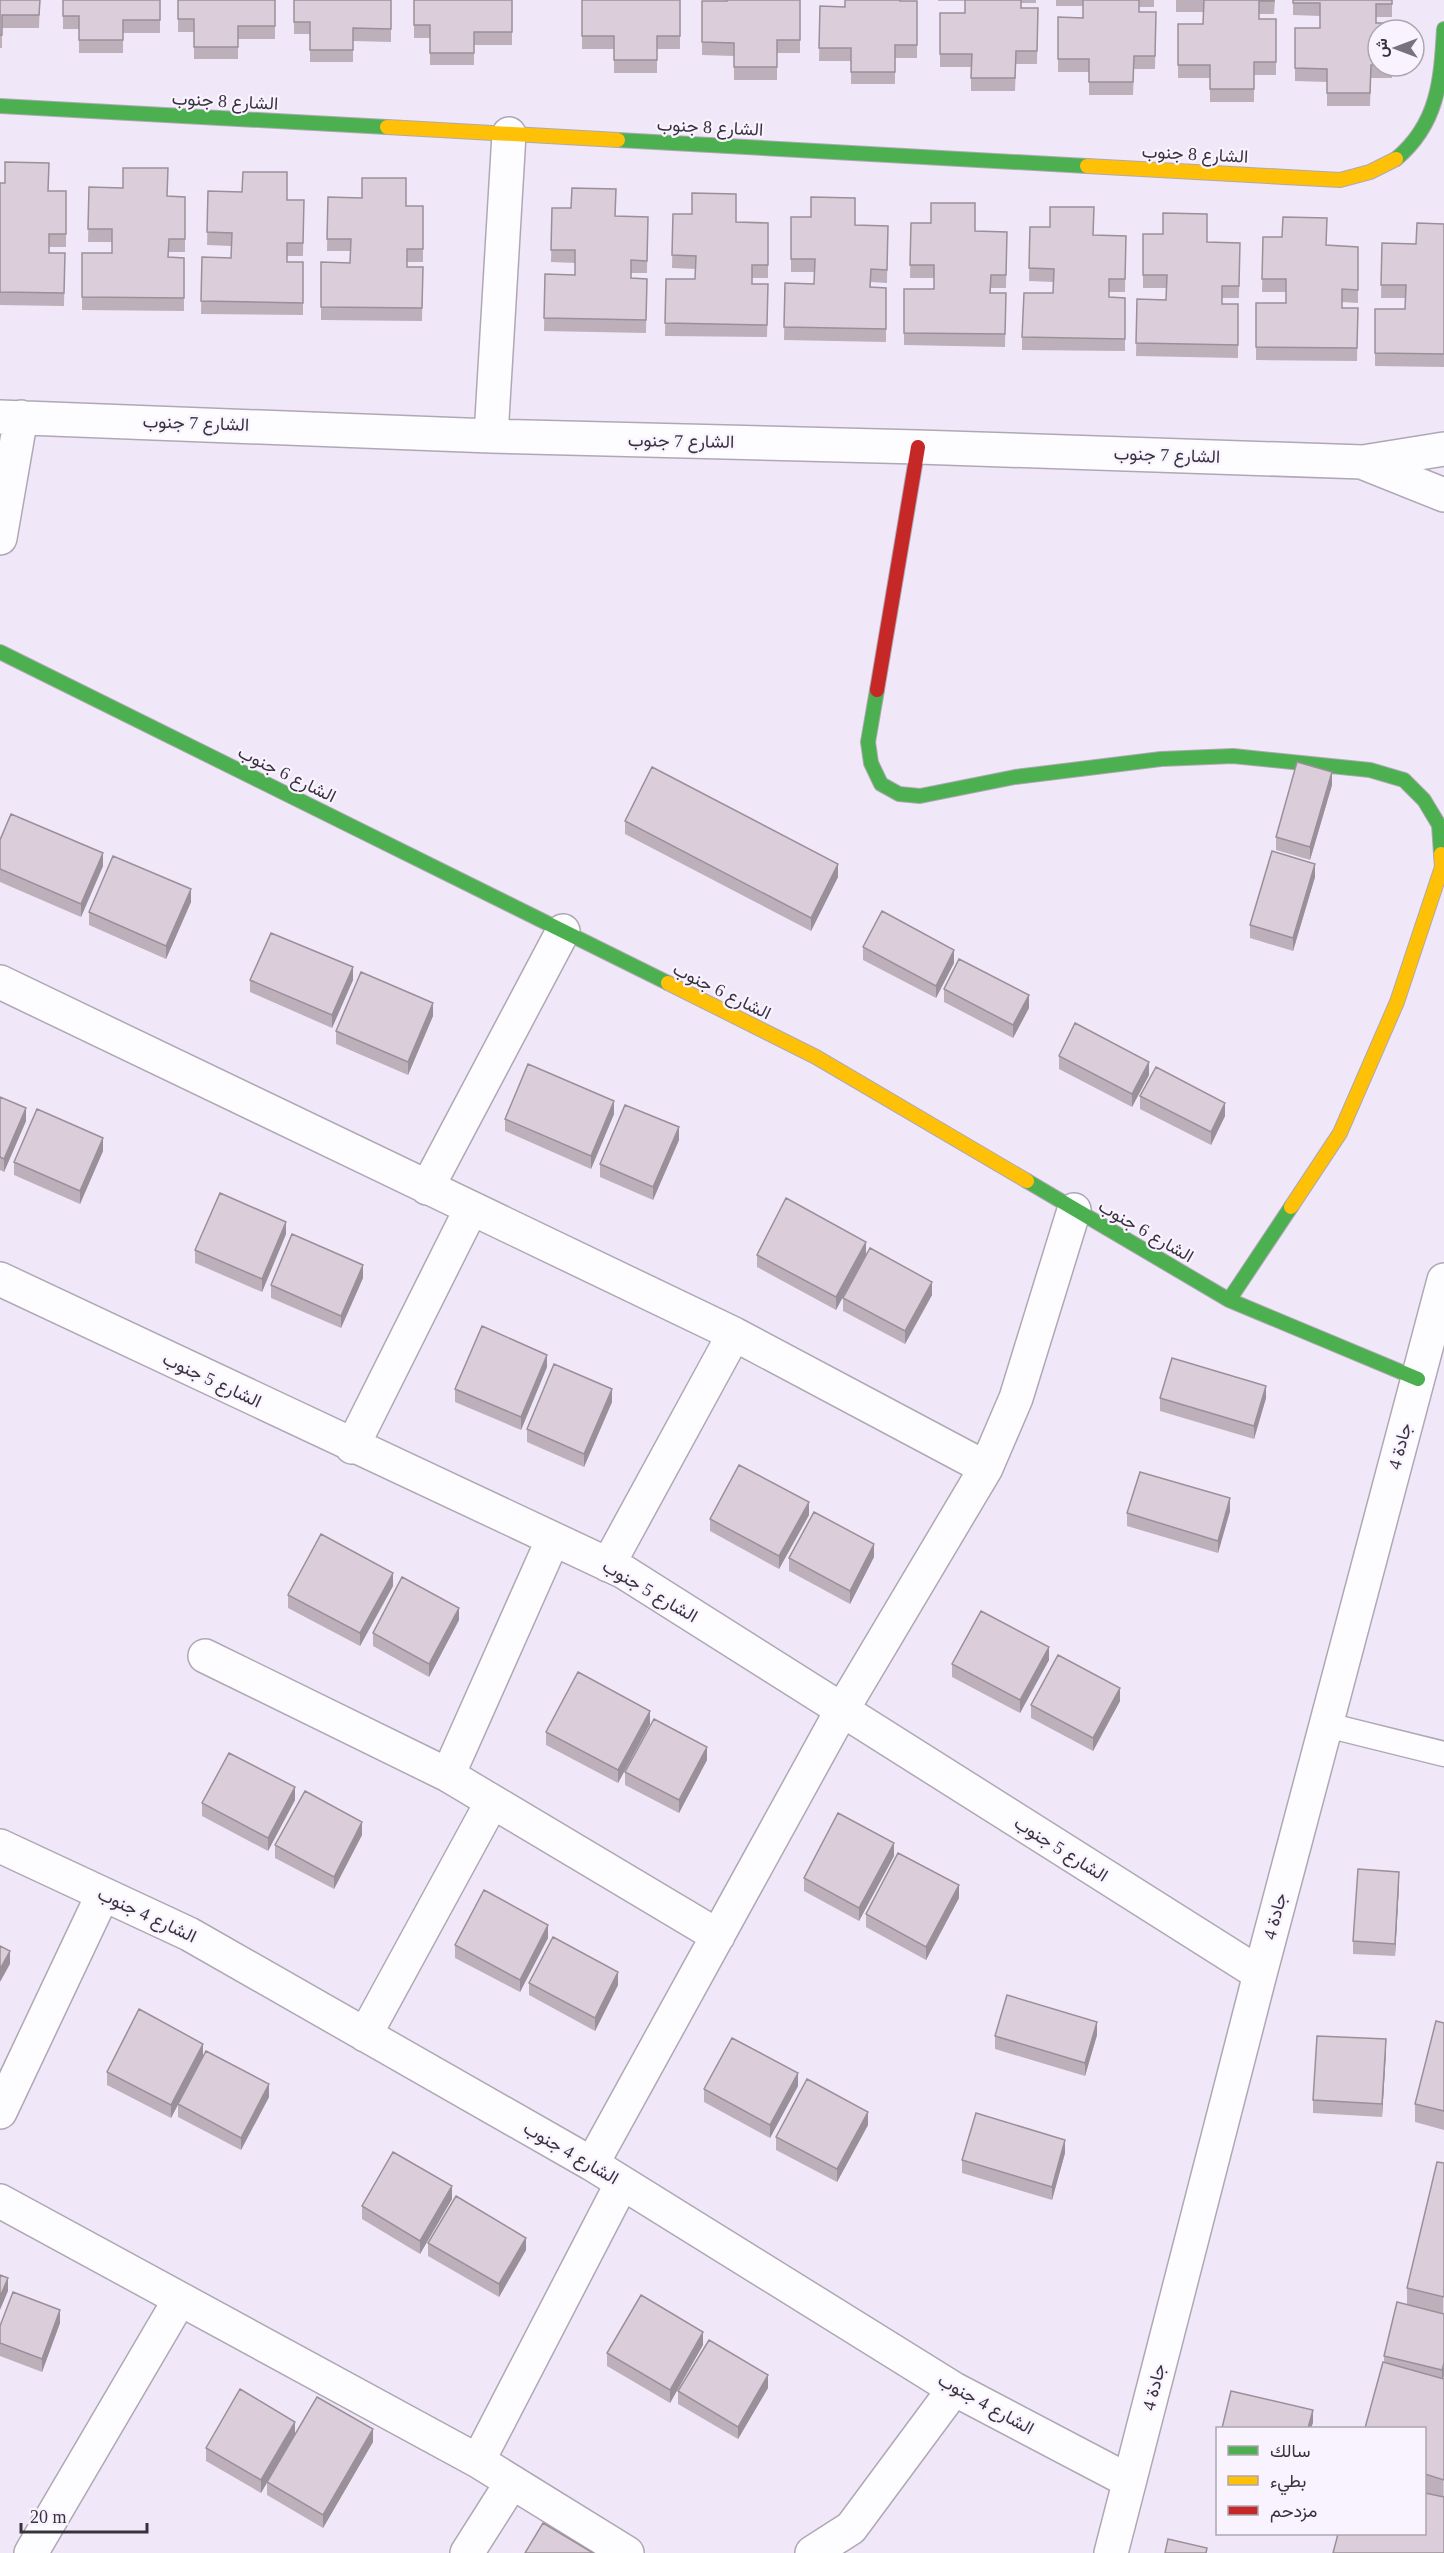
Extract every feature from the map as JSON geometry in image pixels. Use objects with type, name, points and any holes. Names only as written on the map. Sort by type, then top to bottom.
[{"type":"street","name":"الشارع 8 جنوب","points":[[0,106],[1340,180],[1365,175],[1389,164],[1410,148],[1426,127],[1437,103],[1442,77],[1444,28]]},
{"type":"street","points":[[491,436],[509,134]]},
{"type":"street","points":[[0,538],[10,417]]},
{"type":"street","name":"الشارع 7 جنوب","points":[[10,417],[491,436],[1363,462],[1444,449]]},
{"type":"street","points":[[918,447],[868,742],[871,763],[881,784],[899,794],[920,796],[1026,776],[1161,759],[1233,756],[1370,770],[1404,780],[1424,800],[1439,825],[1442,867],[1397,1002],[1340,1133],[1229,1300]]},
{"type":"street","name":"الشارع 7 جنوب","points":[[1363,462],[1444,495]]},
{"type":"street","name":"الشارع 6 جنوب","points":[[0,651],[816,1057],[1229,1300],[1418,1379]]},
{"type":"street","points":[[428,1188],[563,931]]},
{"type":"street","points":[[0,982],[734,1334],[986,1468]]},
{"type":"street","points":[[352,1447],[471,1209]]},
{"type":"street","points":[[592,2164],[842,1710],[986,1468],[1016,1398],[1074,1210]]},
{"type":"street","name":"الشارع 5 جنوب","points":[[0,1279],[352,1447],[624,1572],[1260,1974]]},
{"type":"street","name":"جادة 4","points":[[1111,2553],[1260,1974],[1444,1280]]},
{"type":"street","points":[[608,1565],[734,1334]]},
{"type":"street","points":[[448,1775],[553,1539]]},
{"type":"street","points":[[205,1656],[448,1775],[718,1936]]},
{"type":"street","points":[[365,2034],[492,1802]]},
{"type":"street","name":"الشارع 4 جنوب","points":[[0,1846],[189,1934],[592,2164],[954,2389],[1129,2481]]},
{"type":"street","points":[[0,2112],[103,1894]]},
{"type":"street","points":[[478,2461],[622,2183]]},
{"type":"street","points":[[0,2201],[478,2461],[627,2553]]},
{"type":"street","points":[[31,2553],[180,2299]]},
{"type":"street","points":[[812,2553],[851,2528],[954,2389]]},
{"type":"street","points":[[467,2553],[512,2482]]},
{"type":"lane","points":[[1326,1725],[1444,1754]]},
{"type":"building","points":[[0,0],[40,0],[39,15],[2,15],[2,35],[0,35]]},
{"type":"building","points":[[63,0],[160,0],[160,20],[123,20],[123,40],[79,40],[79,16],[63,16]]},
{"type":"building","points":[[178,0],[275,0],[275,26],[238,26],[238,47],[194,47],[194,19],[178,19]]},
{"type":"building","points":[[294,0],[391,0],[391,29],[353,28],[353,50],[310,50],[310,22],[294,22]]},
{"type":"building","points":[[414,0],[512,0],[512,32],[474,32],[474,53],[430,53],[430,25],[414,25]]},
{"type":"building","points":[[582,0],[680,0],[680,36],[657,36],[657,60],[614,60],[614,36],[582,36]]},
{"type":"building","points":[[800,0],[800,40],[777,40],[777,67],[734,67],[734,43],[702,42],[702,1]]},
{"type":"building","points":[[845,0],[917,1],[917,45],[895,45],[895,72],[851,72],[851,48],[819,48],[820,6],[845,7]]},
{"type":"building","points":[[965,0],[1021,0],[1021,8],[1038,8],[1037,51],[1016,51],[1015,78],[971,78],[972,54],[940,54],[940,13],[965,13]]},
{"type":"building","points":[[1083,0],[1139,0],[1139,12],[1156,12],[1155,56],[1134,56],[1133,82],[1089,82],[1089,59],[1058,59],[1058,17],[1083,18]]},
{"type":"building","points":[[1204,0],[1274,0],[1259,1],[1259,19],[1276,19],[1276,62],[1254,62],[1254,89],[1210,89],[1210,65],[1178,65],[1178,24],[1203,24]]},
{"type":"building","points":[[1293,0],[1392,0],[1392,4],[1376,4],[1376,18],[1366,18],[1366,78],[1371,78],[1370,93],[1327,93],[1327,69],[1295,68],[1295,28],[1320,28],[1320,3],[1293,3]]},
{"type":"building","points":[[5,162],[49,163],[48,191],[66,191],[66,234],[49,234],[49,253],[65,253],[64,293],[0,292],[0,183],[5,183]]},
{"type":"building","points":[[123,168],[168,168],[167,196],[185,197],[185,239],[169,239],[168,257],[184,258],[184,298],[82,297],[82,253],[112,253],[112,229],[88,229],[89,187],[123,188]]},
{"type":"building","points":[[243,172],[287,172],[287,200],[304,200],[303,243],[287,243],[287,262],[303,262],[303,303],[201,301],[202,257],[231,258],[232,233],[207,232],[208,191],[242,192]]},
{"type":"building","points":[[362,178],[406,178],[406,206],[423,206],[423,249],[407,249],[407,267],[423,267],[422,308],[321,307],[321,262],[350,263],[351,239],[327,239],[328,197],[362,198]]},
{"type":"building","points":[[572,188],[616,189],[615,216],[648,217],[647,261],[631,260],[631,278],[647,279],[646,320],[544,318],[545,274],[575,275],[575,250],[551,250],[552,208],[571,208]]},
{"type":"building","points":[[692,193],[736,194],[736,222],[768,223],[768,265],[752,265],[752,284],[768,284],[767,325],[665,323],[666,279],[695,279],[696,256],[672,255],[673,214],[692,214]]},
{"type":"building","points":[[811,197],[855,198],[855,225],[888,226],[887,270],[871,269],[870,287],[886,288],[886,329],[784,327],[785,283],[814,284],[815,259],[791,259],[791,217],[811,217]]},
{"type":"building","points":[[931,203],[975,203],[975,231],[1007,232],[1006,275],[991,275],[990,293],[1006,293],[1005,334],[904,333],[904,289],[934,289],[934,265],[910,265],[911,223],[931,223]]},
{"type":"building","points":[[1050,207],[1094,207],[1093,235],[1126,236],[1125,279],[1109,279],[1109,297],[1125,298],[1125,339],[1022,337],[1024,293],[1053,293],[1054,269],[1029,268],[1030,227],[1050,227]]},
{"type":"building","points":[[1163,213],[1207,214],[1207,242],[1240,243],[1239,286],[1222,286],[1222,304],[1238,304],[1238,345],[1136,343],[1137,299],[1166,300],[1167,275],[1143,275],[1143,234],[1163,234]]},
{"type":"building","points":[[1283,217],[1327,218],[1326,245],[1358,247],[1358,290],[1342,289],[1342,308],[1358,308],[1357,348],[1256,347],[1256,303],[1286,303],[1286,279],[1262,279],[1263,237],[1282,237]]},
{"type":"building","points":[[1417,223],[1444,224],[1444,354],[1375,353],[1375,309],[1405,309],[1406,285],[1381,285],[1382,243],[1416,244]]},
{"type":"building","points":[[1297,762],[1332,772],[1310,847],[1276,837]]},
{"type":"building","points":[[652,767],[838,864],[811,918],[625,821]]},
{"type":"building","points":[[11,814],[103,853],[81,904],[0,869],[0,840]]},
{"type":"building","points":[[1272,851],[1315,864],[1293,938],[1250,925]]},
{"type":"building","points":[[113,856],[191,889],[166,946],[89,912]]},
{"type":"building","points":[[882,911],[954,950],[936,986],[863,947]]},
{"type":"building","points":[[271,933],[353,967],[332,1015],[250,980]]},
{"type":"building","points":[[959,959],[1029,995],[1013,1025],[944,989]]},
{"type":"building","points":[[361,972],[433,1003],[408,1062],[336,1031]]},
{"type":"building","points":[[1075,1023],[1149,1062],[1132,1094],[1059,1056]]},
{"type":"building","points":[[528,1064],[614,1101],[591,1156],[505,1119]]},
{"type":"building","points":[[1156,1067],[1225,1103],[1211,1132],[1140,1096]]},
{"type":"building","points":[[0,1097],[26,1108],[4,1159],[0,1157]]},
{"type":"building","points":[[625,1105],[679,1127],[653,1187],[600,1164]]},
{"type":"building","points":[[37,1109],[103,1138],[80,1191],[14,1162]]},
{"type":"building","points":[[220,1193],[286,1222],[262,1279],[195,1250]]},
{"type":"building","points":[[786,1198],[866,1242],[836,1297],[757,1255]]},
{"type":"building","points":[[292,1234],[363,1265],[341,1316],[271,1285]]},
{"type":"building","points":[[870,1248],[932,1282],[905,1331],[843,1298]]},
{"type":"building","points":[[482,1326],[547,1355],[521,1417],[455,1389]]},
{"type":"building","points":[[1172,1358],[1266,1386],[1254,1426],[1160,1398]]},
{"type":"building","points":[[554,1364],[612,1389],[584,1454],[527,1429]]},
{"type":"building","points":[[739,1465],[809,1502],[779,1556],[710,1519]]},
{"type":"building","points":[[1140,1472],[1230,1498],[1218,1541],[1127,1513]]},
{"type":"building","points":[[814,1512],[874,1544],[850,1591],[789,1558]]},
{"type":"building","points":[[321,1534],[393,1573],[360,1633],[288,1595]]},
{"type":"building","points":[[402,1577],[459,1608],[429,1664],[373,1633]]},
{"type":"building","points":[[981,1611],[1049,1647],[1020,1700],[952,1664]]},
{"type":"building","points":[[1058,1655],[1120,1688],[1093,1738],[1031,1705]]},
{"type":"building","points":[[578,1672],[650,1711],[618,1770],[546,1732]]},
{"type":"building","points":[[654,1719],[707,1747],[679,1800],[625,1772]]},
{"type":"building","points":[[229,1753],[295,1787],[268,1838],[202,1803]]},
{"type":"building","points":[[305,1791],[362,1822],[334,1877],[275,1845]]},
{"type":"building","points":[[838,1813],[894,1843],[859,1908],[804,1878]]},
{"type":"building","points":[[898,1853],[959,1885],[926,1947],[866,1914]]},
{"type":"building","points":[[1358,1869],[1399,1872],[1395,1944],[1353,1941]]},
{"type":"building","points":[[484,1890],[548,1925],[520,1980],[455,1945]]},
{"type":"building","points":[[553,1937],[618,1972],[595,2018],[529,1983]]},
{"type":"building","points":[[0,1946],[10,1951],[0,1969]]},
{"type":"building","points":[[1007,1995],[1097,2022],[1085,2063],[995,2036]]},
{"type":"building","points":[[139,2009],[203,2044],[171,2105],[107,2072]]},
{"type":"building","points":[[1436,2021],[1444,2023],[1444,2111],[1415,2104]]},
{"type":"building","points":[[1317,2036],[1386,2039],[1382,2104],[1313,2100]]},
{"type":"building","points":[[732,2038],[798,2073],[770,2125],[704,2089]]},
{"type":"building","points":[[206,2051],[269,2084],[241,2138],[178,2104]]},
{"type":"building","points":[[807,2079],[868,2112],[837,2169],[776,2137]]},
{"type":"building","points":[[976,2113],[1065,2140],[1052,2187],[962,2160]]},
{"type":"building","points":[[393,2152],[452,2186],[420,2241],[362,2206]]},
{"type":"building","points":[[1437,2162],[1444,2163],[1444,2297],[1407,2288]]},
{"type":"building","points":[[456,2196],[526,2238],[499,2284],[428,2243]]},
{"type":"building","points":[[0,2275],[8,2278],[0,2297]]},
{"type":"building","points":[[13,2292],[60,2310],[42,2359],[0,2343],[0,2326]]},
{"type":"building","points":[[641,2295],[703,2332],[670,2390],[607,2353]]},
{"type":"building","points":[[1397,2302],[1444,2314],[1442,2370],[1384,2356]]},
{"type":"building","points":[[709,2340],[768,2375],[738,2427],[678,2391]]},
{"type":"building","points":[[1383,2362],[1444,2379],[1444,2480],[1426,2474],[1426,2427],[1365,2427]]},
{"type":"building","points":[[240,2389],[295,2422],[261,2480],[206,2448]]},
{"type":"building","points":[[1231,2391],[1313,2410],[1308,2427],[1222,2427]]},
{"type":"building","points":[[317,2397],[373,2429],[323,2515],[267,2482]]},
{"type":"building","points":[[1426,2493],[1444,2497],[1444,2553],[1333,2553],[1338,2535],[1426,2535]]},
{"type":"building","points":[[543,2523],[593,2553],[525,2553]]},
{"type":"building","points":[[1168,2539],[1207,2548],[1206,2553],[1165,2553]]},
{"type":"traffic: fast","points":[[1396,159],[1421,131],[1435,100],[1439,84],[1444,29]]},
{"type":"traffic: fast","points":[[0,106],[387,127]]},
{"type":"traffic: fast","points":[[618,140],[1087,166]]},
{"type":"traffic: fast","points":[[0,652],[668,983]]},
{"type":"traffic: fast","points":[[877,690],[868,742],[871,763],[881,784],[899,794],[920,796],[1015,777],[1161,759],[1233,756],[1370,770],[1404,780],[1424,800],[1439,825],[1441,854]]},
{"type":"traffic: fast","points":[[1027,1181],[1229,1300],[1418,1379]]},
{"type":"traffic: fast","points":[[1229,1300],[1291,1207]]},
{"type":"traffic: slow","points":[[387,127],[618,140]]},
{"type":"traffic: slow","points":[[1087,166],[1340,180],[1370,172],[1396,159]]},
{"type":"traffic: slow","points":[[1291,1207],[1340,1133],[1397,1002],[1442,867],[1441,854]]},
{"type":"traffic: slow","points":[[668,983],[816,1057],[1027,1181]]},
{"type":"traffic: jam","points":[[877,690],[918,447]]}]
